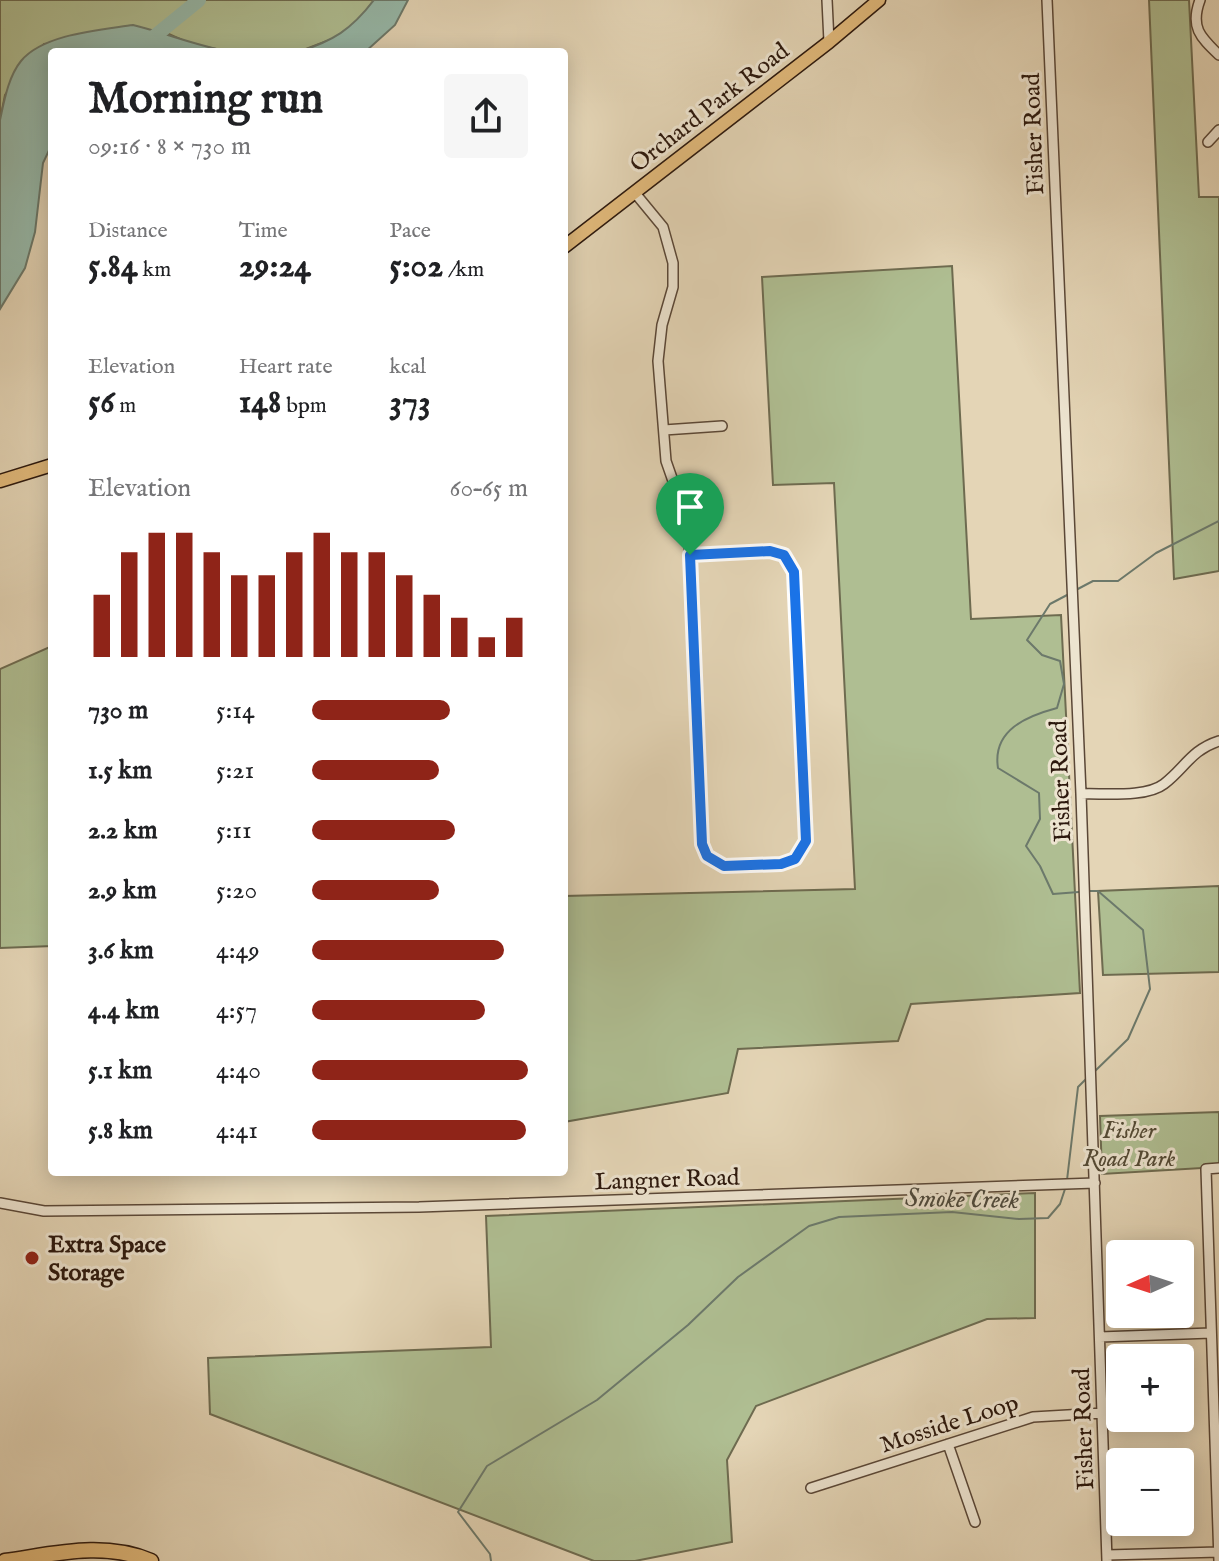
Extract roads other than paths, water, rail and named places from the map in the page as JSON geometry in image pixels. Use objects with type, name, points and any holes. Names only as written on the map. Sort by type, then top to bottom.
[{"type":"highway","points":[[5,1561],[91,1548],[117,1551],[151,1561]]},
{"type":"main road","name":"Orchard Park Road","points":[[568,244],[879,0]]},
{"type":"main road","points":[[0,481],[48,466]]},
{"type":"street","points":[[827,0],[829,42]]},
{"type":"street","name":"Fisher Road","points":[[1047,0],[1091,1052],[1107,1558]]},
{"type":"street","points":[[1200,0],[1196,12],[1197,31],[1219,55]]},
{"type":"street","points":[[1208,142],[1219,130]]},
{"type":"street","points":[[635,193],[663,227],[673,263],[673,287],[659,343],[669,472],[687,521],[690,555],[703,850],[712,861],[724,866],[788,862],[804,848],[806,833],[792,565],[784,555],[770,551],[690,555]]},
{"type":"street","points":[[664,430],[722,426]]},
{"type":"street","points":[[1081,794],[1147,792],[1162,785],[1197,750],[1219,741]]},
{"type":"street","points":[[1219,1168],[1206,1169],[1214,1278],[1211,1333],[1216,1389],[1219,1561]]},
{"type":"street","name":"Langner Road","points":[[0,1203],[44,1211],[347,1208],[1095,1183]]},
{"type":"street","points":[[1100,1337],[1211,1333]]},
{"type":"street","name":"Mosside Loop","points":[[811,1488],[1033,1417],[1102,1413]]},
{"type":"street","points":[[948,1444],[975,1522]]},
{"type":"street","points":[[1107,1558],[1219,1552]]},
{"type":"waterway","points":[[150,40],[199,0]]},
{"type":"waterway","points":[[1074,591],[1093,581],[1118,581],[1156,553],[1219,521]]},
{"type":"waterway","points":[[1069,594],[1050,604],[1027,640],[1042,655],[1060,661],[1064,684],[1057,708],[1024,720],[1006,734],[1000,744],[998,768],[1039,793],[1040,819],[1026,846],[1053,894],[1079,892]]},
{"type":"waterway","name":"Smoke Creek","points":[[1090,891],[1098,891],[1143,930],[1150,989],[1128,1039],[1094,1072]]},
{"type":"waterway","name":"Smoke Creek","points":[[1067,1180],[1078,1087],[1086,1079]]},
{"type":"waterway","name":"Smoke Creek","points":[[491,1561],[490,1554],[458,1512],[487,1466],[597,1400],[688,1325],[738,1277],[809,1226],[839,1217],[952,1212],[1019,1219],[1048,1218],[1060,1204],[1066,1186]]},
{"type":"place","name":"Extra Space Storage","points":[[32,1258]]},
{"type":"park label","name":"Fisher Road Park","points":[[1129,1144]]}]
